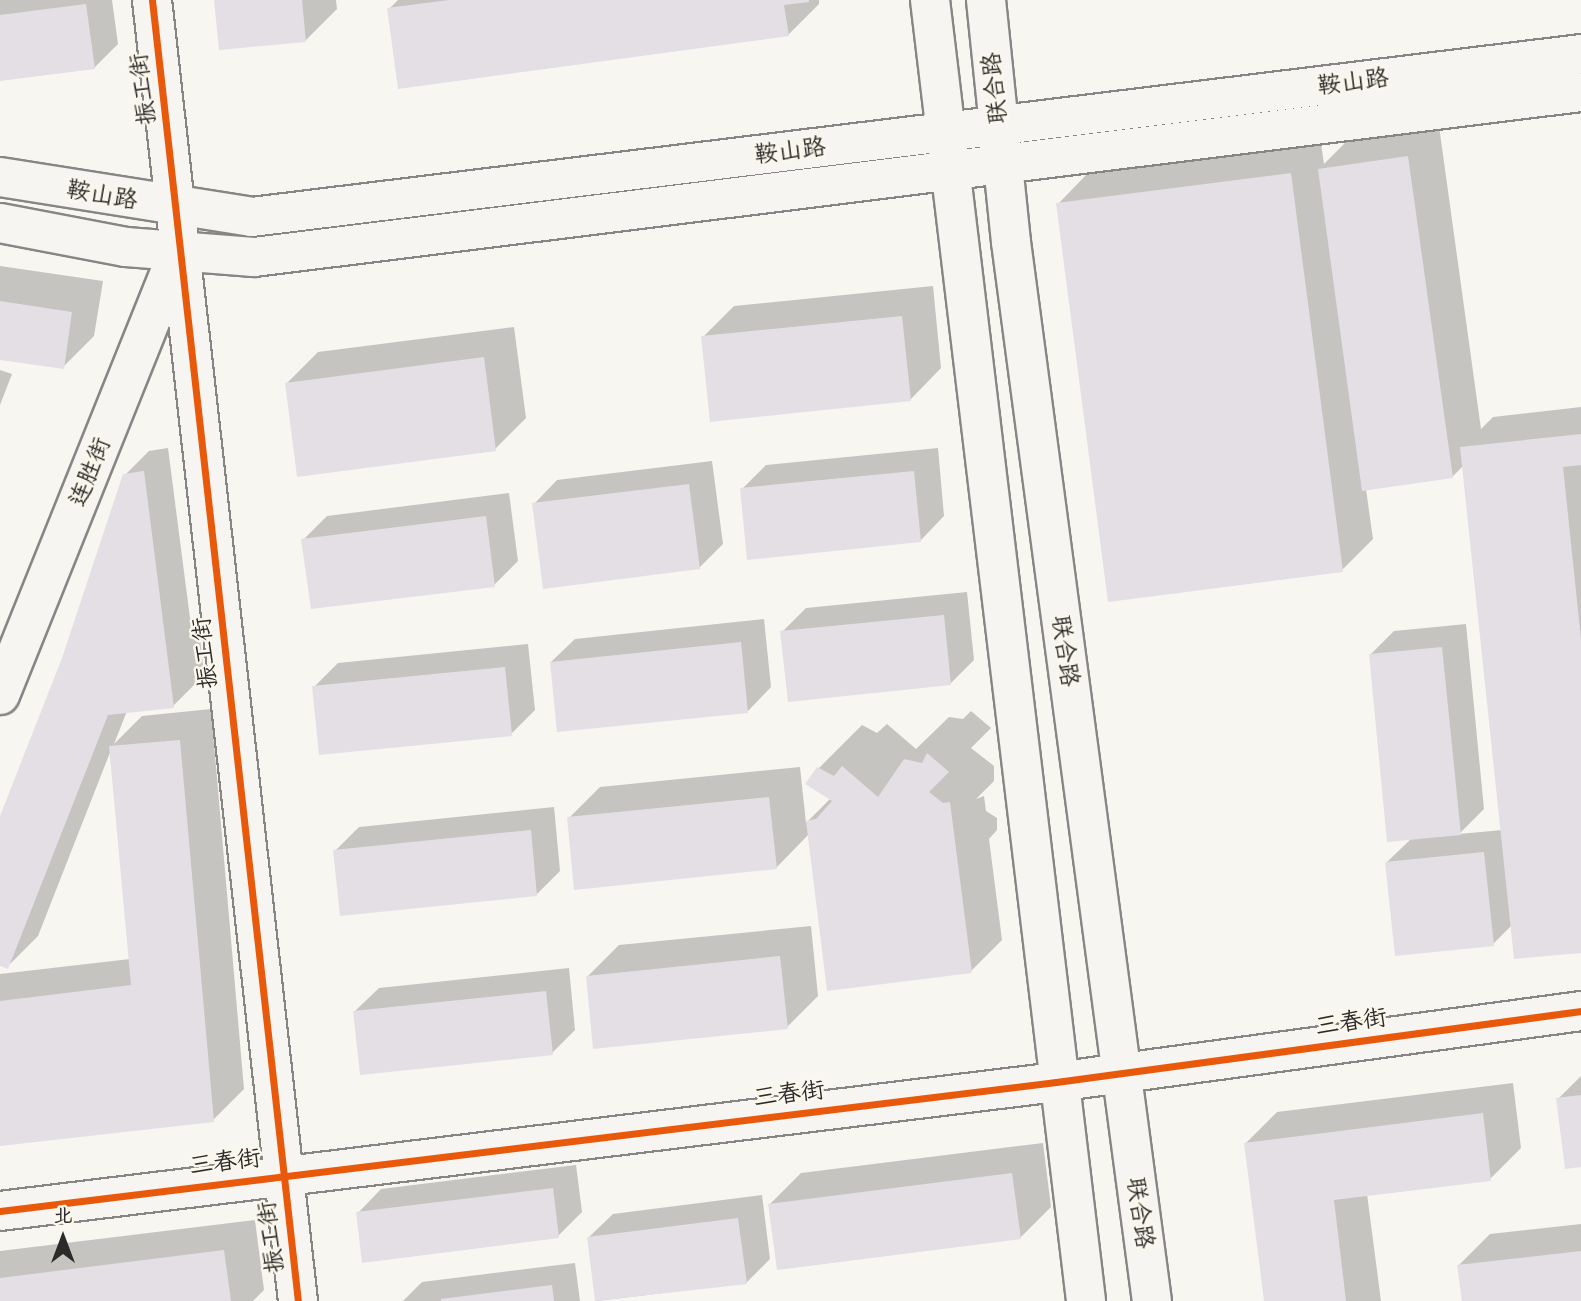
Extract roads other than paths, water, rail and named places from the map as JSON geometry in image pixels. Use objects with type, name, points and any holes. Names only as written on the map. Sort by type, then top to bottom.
[{"type":"main road","name":"振工街","points":[[152,0],[298,1301]]},
{"type":"main road","points":[[930,0],[1056,1082],[1086,1301]]},
{"type":"main road","name":"联合路","points":[[986,0],[1002,164],[1152,1301]]},
{"type":"main road","name":"鞍山路","points":[[0,177],[252,218],[1581,54]]},
{"type":"main road","name":"鞍山路","points":[[0,223],[126,247],[254,257],[1581,93]]},
{"type":"main road","name":"连胜街","points":[[0,695],[179,250]]},
{"type":"main road","name":"三春街","points":[[0,1211],[283,1174],[1056,1082],[1581,1011]]}]
